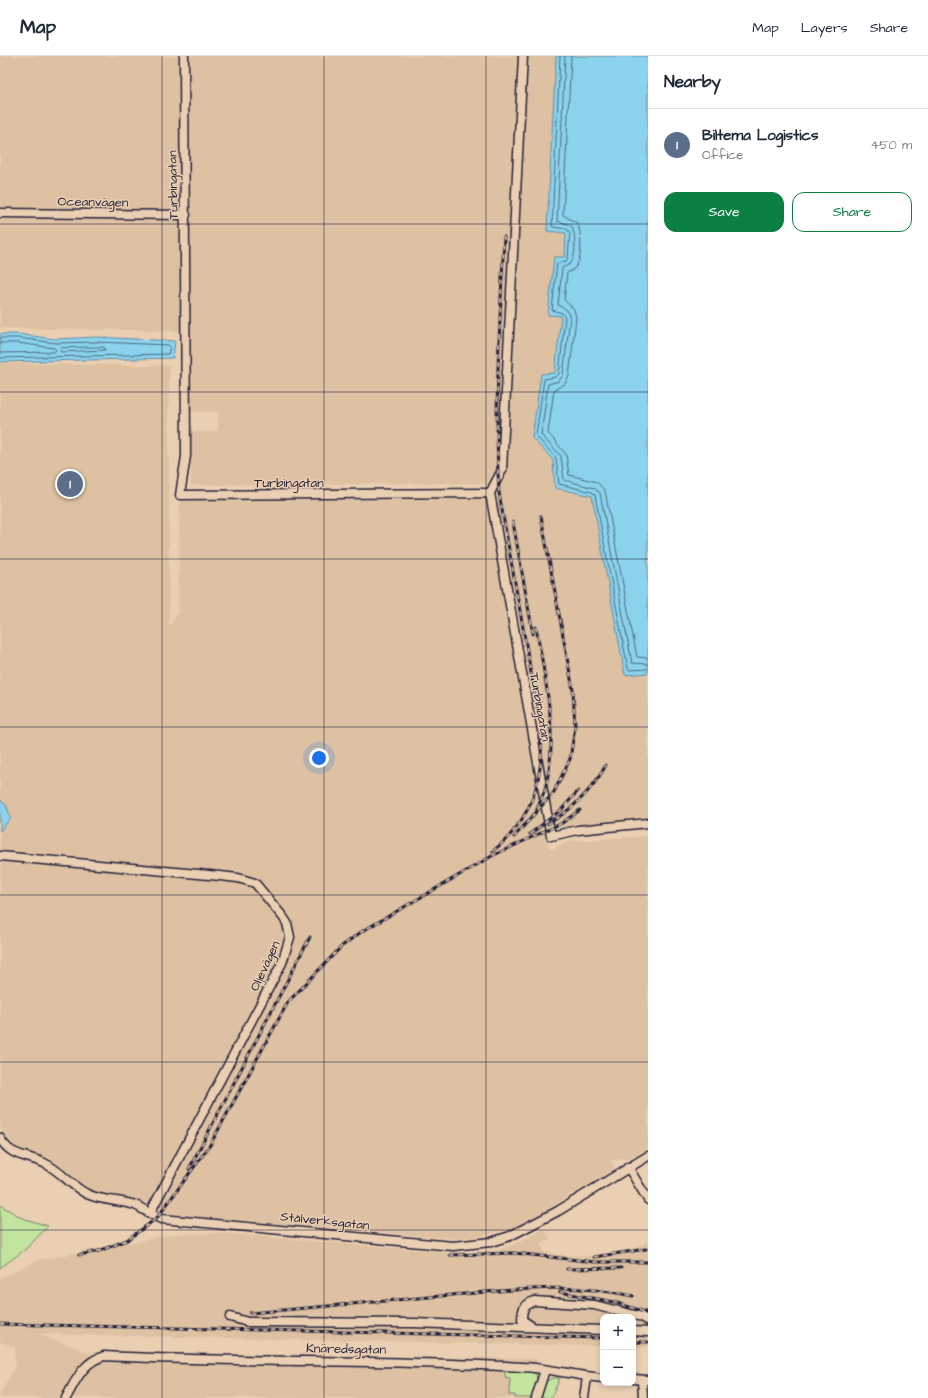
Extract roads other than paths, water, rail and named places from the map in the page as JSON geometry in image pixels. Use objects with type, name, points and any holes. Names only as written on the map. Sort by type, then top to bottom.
[{"type":"street","name":"Turbingatan","points":[[184,56],[186,215],[186,456],[180,495],[490,493],[551,836],[578,830],[648,823]]},
{"type":"street","points":[[490,493],[502,470],[523,56]]},
{"type":"street","name":"Oceanvägen","points":[[0,213],[186,215]]},
{"type":"street","name":"Oljevägen","points":[[0,856],[220,876],[250,881],[260,887],[287,923],[290,941],[282,963],[150,1213]]},
{"type":"street","name":"Stålverksgatan","points":[[0,1138],[9,1150],[20,1156],[44,1163],[56,1170],[73,1186],[87,1194],[134,1205],[157,1218],[453,1246],[474,1245],[491,1242],[529,1228],[648,1156]]},
{"type":"street","points":[[628,1167],[648,1200]]},
{"type":"street","points":[[534,1328],[522,1320],[522,1311],[526,1304],[534,1301],[594,1305],[642,1317],[648,1321]]},
{"type":"street","points":[[230,1317],[248,1322],[414,1323],[600,1330]]},
{"type":"street","points":[[636,1331],[648,1332]]},
{"type":"street","name":"Knäredsgatan","points":[[66,1398],[82,1369],[89,1362],[104,1356],[202,1361],[402,1362],[524,1367],[600,1378]]},
{"type":"street","points":[[536,1398],[545,1370]]},
{"type":"street","points":[[584,1398],[587,1377]]},
{"type":"street","points":[[643,1398],[645,1380]]},
{"type":"water","points":[[556,56],[648,56],[648,673],[625,675],[592,496],[555,488],[553,460],[532,438],[541,374],[555,373],[561,316],[548,315],[554,257],[565,257],[566,233],[547,231]]},
{"type":"water","points":[[0,334],[18,334],[55,339],[96,337],[175,341],[173,358],[0,362]]},
{"type":"water","points":[[0,800],[6,805],[11,818],[0,831]]},
{"type":"railway","points":[[493,851],[507,839],[527,812],[538,781],[541,747],[541,729],[499,493],[497,397],[504,237]]},
{"type":"railway","points":[[514,837],[554,792],[570,759],[575,727],[573,690],[541,516]]},
{"type":"railway","points":[[513,522],[533,634]]},
{"type":"railway","points":[[536,627],[548,695],[551,743],[550,766],[545,789],[537,809]]},
{"type":"railway","points":[[548,824],[574,806],[581,799],[595,783],[606,765]]},
{"type":"railway","points":[[530,834],[561,810],[578,791]]},
{"type":"railway","points":[[79,1255],[99,1251],[127,1240],[157,1218],[210,1145],[288,1002],[342,946],[361,932],[492,856],[562,823],[580,810]]},
{"type":"railway","points":[[189,1169],[310,937]]},
{"type":"railway","points":[[594,1257],[646,1249]]},
{"type":"railway","points":[[450,1255],[514,1253],[595,1262],[648,1262]]},
{"type":"railway","points":[[567,1269],[621,1268]]},
{"type":"railway","points":[[250,1313],[542,1288],[588,1289],[633,1296]]},
{"type":"railway","points":[[560,1292],[614,1302],[648,1313]]},
{"type":"railway","points":[[0,1324],[600,1338]]},
{"type":"railway","points":[[636,1342],[648,1342]]},
{"type":"place","name":"Biltema Logistics","points":[[70,484]]}]
